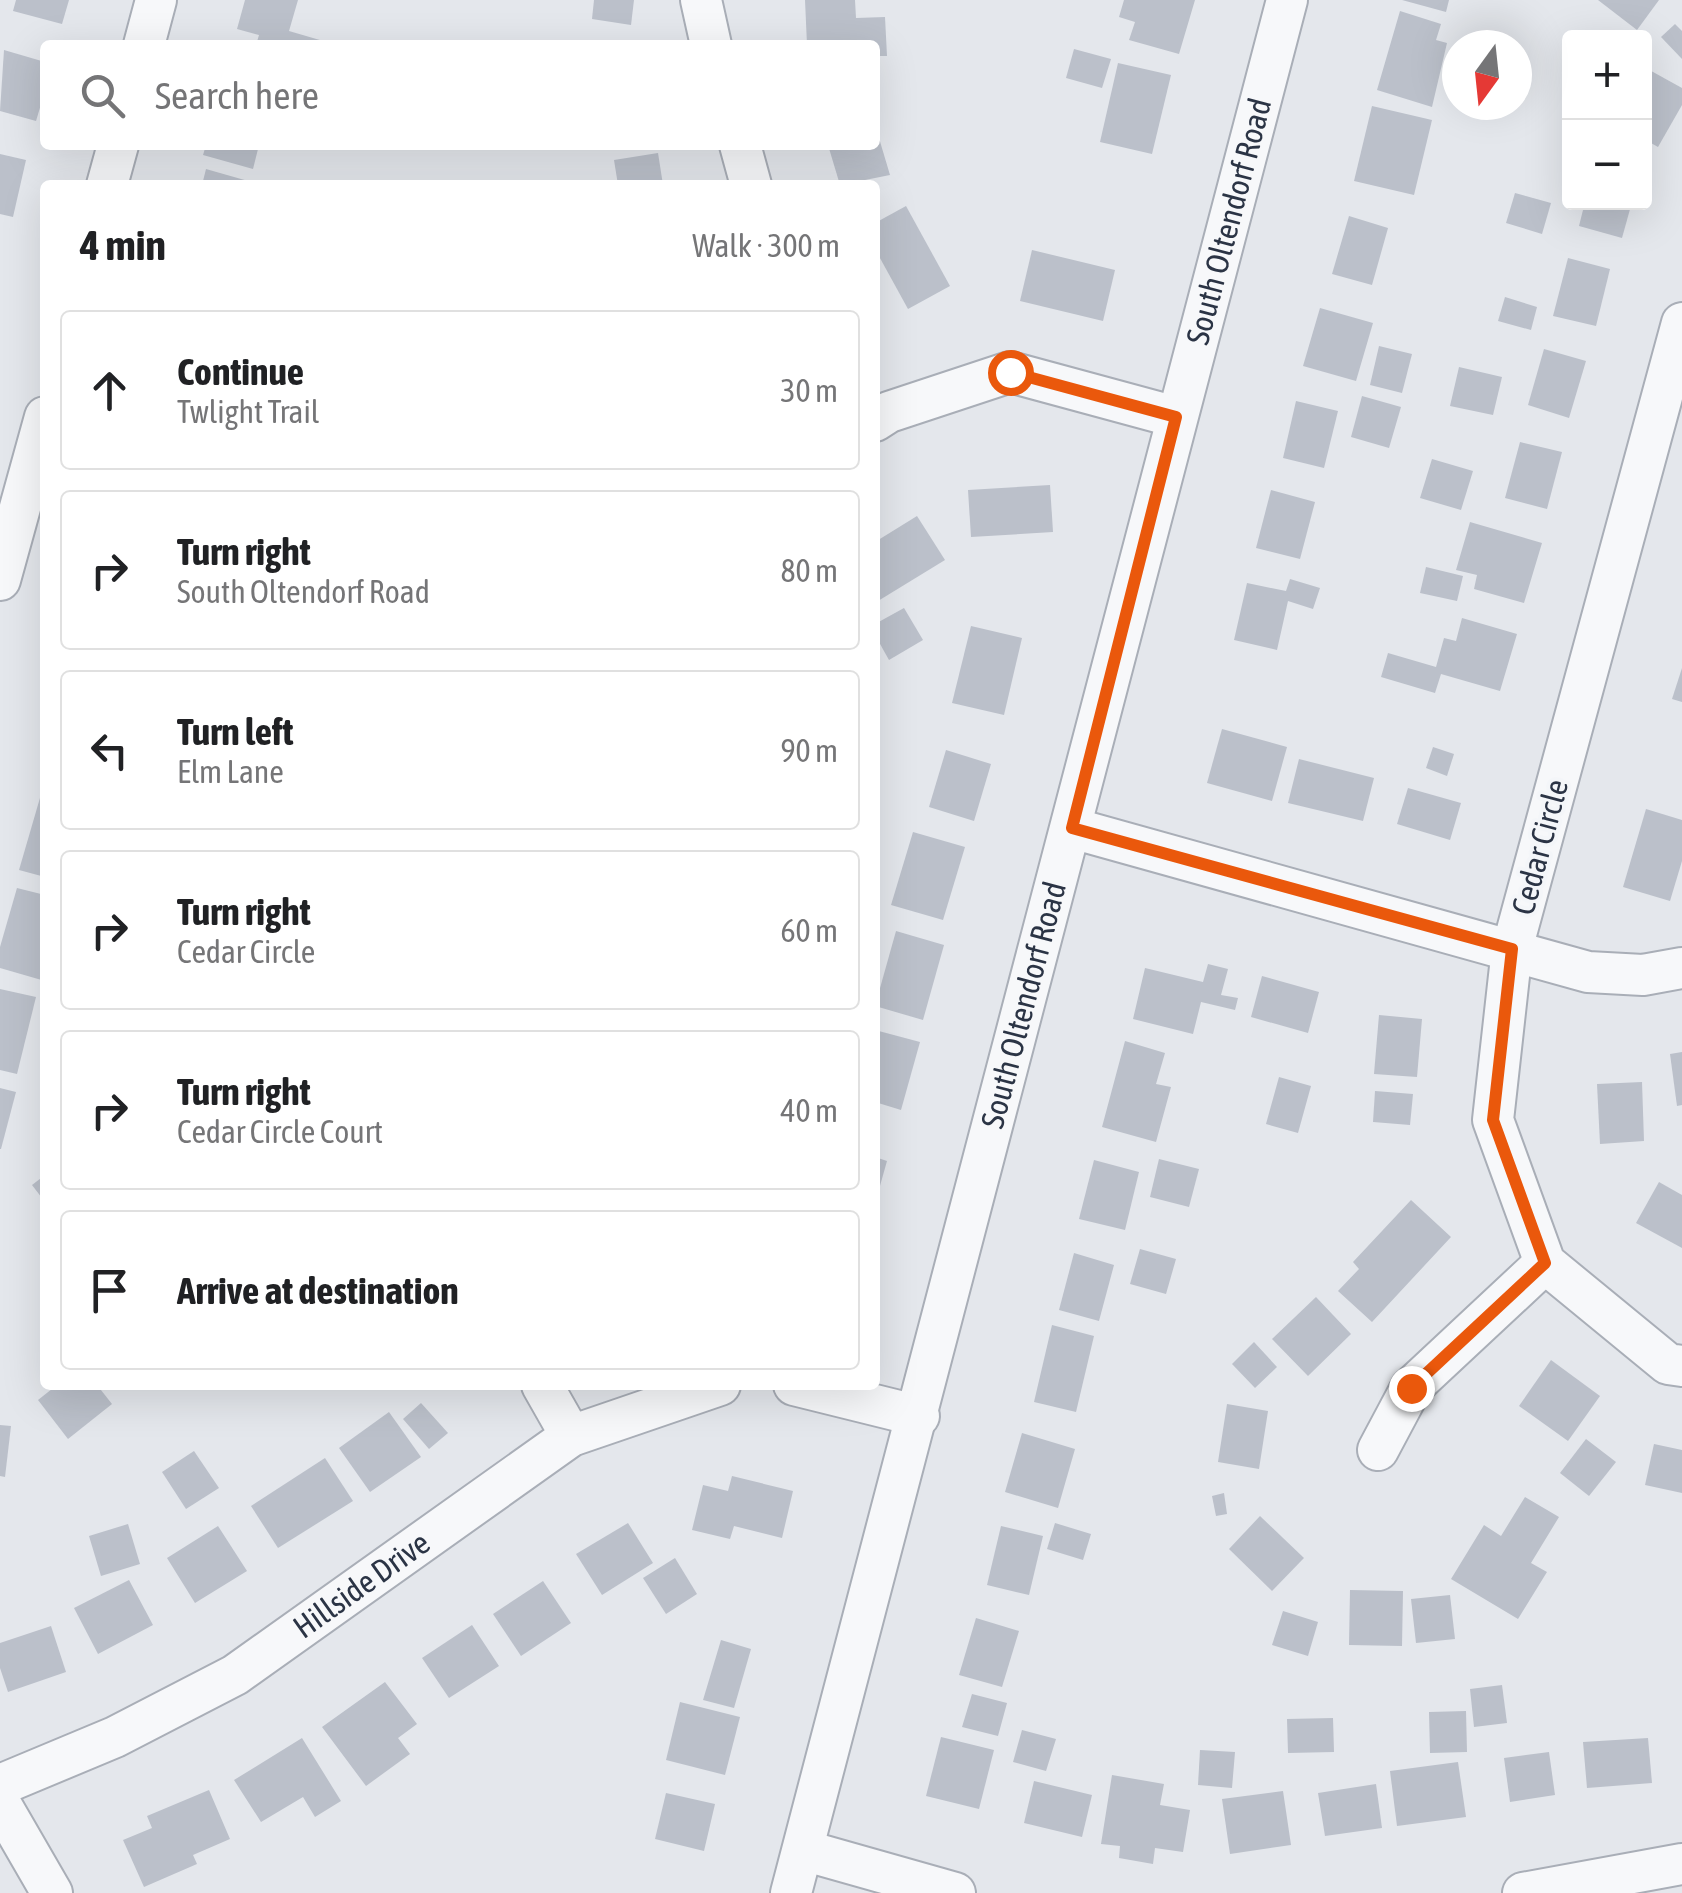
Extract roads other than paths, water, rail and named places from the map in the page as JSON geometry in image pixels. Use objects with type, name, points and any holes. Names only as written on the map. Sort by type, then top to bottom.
[{"type":"street","points":[[145,40],[156,0]]},
{"type":"street","points":[[701,0],[710,40]]},
{"type":"street","name":"South Oltendorf Road","points":[[791,1893],[1287,0]]},
{"type":"street","points":[[108,180],[117,150]]},
{"type":"street","points":[[741,150],[750,180]]},
{"type":"street","name":"Cedar Circle","points":[[1545,1263],[1493,1120],[1512,949],[1674,384],[1682,323]]},
{"type":"street","points":[[880,408],[1010,372],[1176,417]]},
{"type":"street","points":[[0,580],[35,492],[40,455]]},
{"type":"street","points":[[1072,828],[1588,972],[1644,974],[1682,968]]},
{"type":"street","points":[[1378,1450],[1411,1388],[1545,1263],[1668,1364],[1682,1366]]},
{"type":"street","points":[[545,1390],[571,1436]]},
{"type":"street","name":"Hillside Drive","points":[[0,1785],[115,1737],[235,1675],[571,1436],[705,1390]]},
{"type":"street","points":[[814,1390],[919,1416]]},
{"type":"street","points":[[0,1803],[52,1893]]},
{"type":"street","points":[[803,1850],[955,1893]]},
{"type":"street","points":[[1523,1893],[1682,1864]]}]
